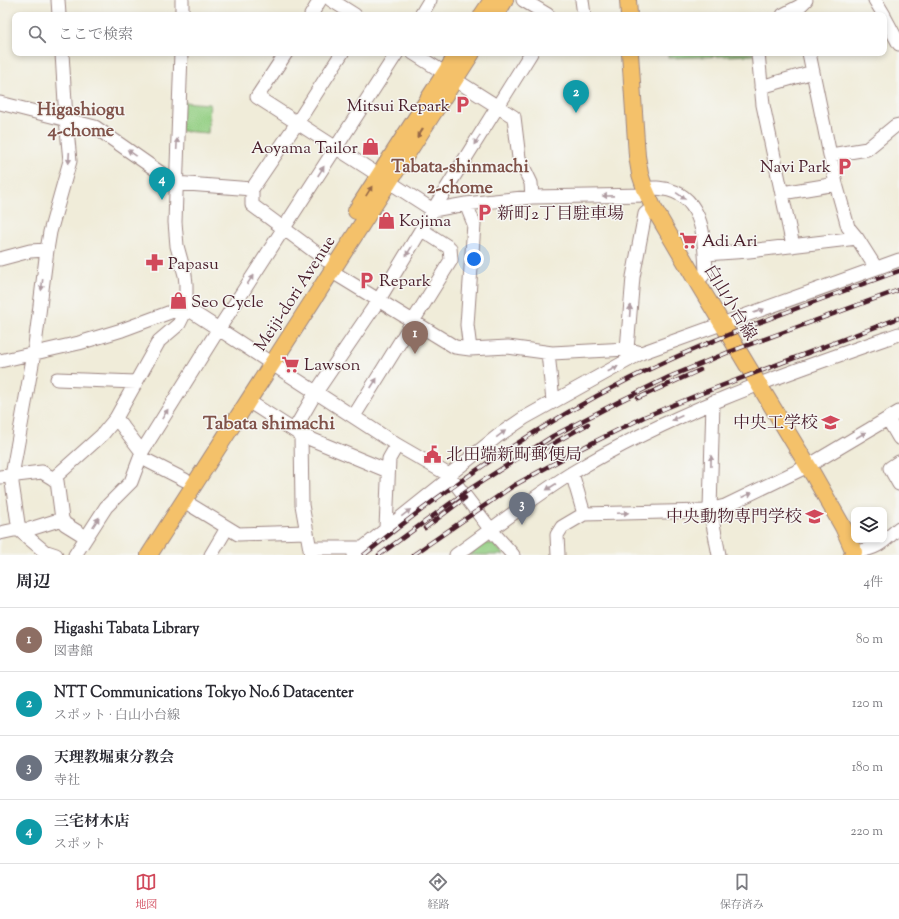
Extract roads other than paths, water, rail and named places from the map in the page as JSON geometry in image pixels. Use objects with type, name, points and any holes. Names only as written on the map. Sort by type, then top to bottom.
[{"type":"main road","points":[[484,12],[492,0]]},
{"type":"main road","points":[[498,12],[505,0]]},
{"type":"main road","points":[[628,0],[629,12]]},
{"type":"main road","name":"Meiji-dori Avenue","points":[[450,77],[457,56]]},
{"type":"main road","name":"Meiji-dori Avenue","points":[[137,555],[185,480],[266,361],[383,178],[450,77],[469,56]]},
{"type":"main road","name":"白山小台線","points":[[630,56],[637,156],[640,174],[648,197],[843,527],[852,554]]},
{"type":"main road","name":"Meiji-dori Avenue","points":[[149,555],[248,401],[266,361]]},
{"type":"street","points":[[58,0],[59,12]]},
{"type":"street","points":[[182,0],[182,12]]},
{"type":"street","points":[[312,12],[320,0]]},
{"type":"street","points":[[331,0],[350,12]]},
{"type":"street","points":[[423,12],[430,0]]},
{"type":"street","points":[[523,0],[543,12]]},
{"type":"street","points":[[582,0],[584,12]]},
{"type":"street","points":[[875,0],[882,12]]},
{"type":"street","points":[[790,12],[803,7]]},
{"type":"street","points":[[887,20],[899,42]]},
{"type":"street","points":[[56,555],[44,551],[18,530],[6,476],[34,353],[50,232],[70,161],[62,56]]},
{"type":"street","points":[[53,479],[102,435],[116,418],[159,341],[179,324],[186,310],[185,279],[177,246],[174,222],[181,56]]},
{"type":"street","points":[[284,56],[257,97],[433,210],[466,204],[532,197],[648,197]]},
{"type":"street","points":[[340,56],[252,189],[252,205],[328,265],[378,301],[450,346],[470,349],[513,348],[548,353],[627,350],[641,353]]},
{"type":"street","points":[[75,555],[106,507],[131,482],[141,454],[218,330],[395,56]]},
{"type":"street","points":[[418,56],[514,117],[519,158],[531,183],[532,197]]},
{"type":"street","points":[[529,56],[378,301],[316,392],[297,433],[302,505],[311,552],[358,552],[450,477],[498,435],[553,401],[641,353],[899,260]]},
{"type":"street","points":[[758,56],[763,105],[793,246]]},
{"type":"street","points":[[810,56],[836,184],[848,227],[857,238],[876,268]]},
{"type":"street","points":[[761,87],[813,72]]},
{"type":"street","points":[[0,103],[95,127],[175,183],[252,189]]},
{"type":"street","points":[[831,155],[867,149],[895,126],[899,125]]},
{"type":"street","points":[[782,193],[836,184]]},
{"type":"street","points":[[627,350],[633,277],[648,197],[655,187],[674,191],[686,198],[694,208],[699,219],[703,233],[706,272],[697,282]]},
{"type":"street","points":[[466,204],[474,224],[467,325],[470,349]]},
{"type":"street","points":[[354,416],[451,260],[450,248],[422,230]]},
{"type":"street","points":[[705,254],[749,251],[857,238]]},
{"type":"street","points":[[0,259],[30,251],[47,250]]},
{"type":"street","points":[[0,361],[79,343],[122,330],[176,310],[186,310],[194,313],[397,445],[450,477],[491,530],[513,555]]},
{"type":"street","points":[[456,555],[572,473],[662,425],[758,383],[899,334]]},
{"type":"street","points":[[548,353],[553,401]]},
{"type":"street","points":[[57,379],[136,382]]},
{"type":"street","points":[[248,401],[297,433],[388,471]]},
{"type":"street","points":[[713,402],[710,509],[718,555]]},
{"type":"street","points":[[558,555],[557,535],[562,527],[584,514],[704,511],[725,506],[808,466],[893,416],[899,438]]},
{"type":"street","points":[[116,418],[141,454],[185,480]]},
{"type":"street","points":[[386,528],[389,459],[397,445]]},
{"type":"street","points":[[899,462],[890,468],[899,484]]},
{"type":"street","points":[[6,476],[42,472],[57,481],[62,519],[65,524],[86,537]]},
{"type":"street","points":[[572,473],[584,514]]},
{"type":"street","points":[[184,501],[238,534],[306,532]]},
{"type":"street","points":[[0,534],[30,529],[62,519]]},
{"type":"street","points":[[211,555],[228,528]]},
{"type":"street","points":[[852,554],[882,543],[899,528]]},
{"type":"railway","points":[[364,555],[426,506],[492,460],[594,397],[662,363],[695,349],[797,308],[899,271]]},
{"type":"railway","points":[[379,555],[470,489],[553,436],[622,400],[669,377],[729,352],[899,290]]},
{"type":"railway","points":[[413,555],[513,486],[580,449],[644,417],[899,318]]},
{"type":"railway","points":[[638,398],[700,370]]},
{"type":"railway","points":[[545,448],[588,424]]},
{"type":"railway","points":[[425,528],[465,498]]},
{"type":"place","name":"Mitsui Repark","points":[[463,105]]},
{"type":"place","name":"NTT Communications Tokyo No.6 Datacenter","points":[[576,113]]},
{"type":"place","name":"Aoyama Tailor","points":[[371,147]]},
{"type":"place","name":"Navi Park","points":[[844,166]]},
{"type":"place","name":"三宅材木店","points":[[162,200]]},
{"type":"place","name":"新町2丁目駐車場","points":[[484,213]]},
{"type":"place","name":"Kojima","points":[[386,220]]},
{"type":"place","name":"Adi Ari","points":[[689,240]]},
{"type":"place","name":"Papasu","points":[[155,263]]},
{"type":"place","name":"Repark","points":[[366,280]]},
{"type":"place","name":"Seo Cycle","points":[[178,301]]},
{"type":"place","name":"Higashi Tabata Library","points":[[415,354]]},
{"type":"place","name":"Lawson","points":[[291,364]]},
{"type":"place","name":"中央工学校","points":[[831,422]]},
{"type":"place","name":"北田端新町郵便局","points":[[433,454]]},
{"type":"place","name":"中央動物専門学校","points":[[815,516]]},
{"type":"place","name":"天理教堀東分教会","points":[[522,525]]},
{"type":"district","name":"Higashiogu 4-chome","points":[[81,119]]},
{"type":"district","name":"Tabata-shinmachi 2-chome","points":[[460,176]]},
{"type":"district","name":"Tabata shimachi","points":[[269,422]]}]
